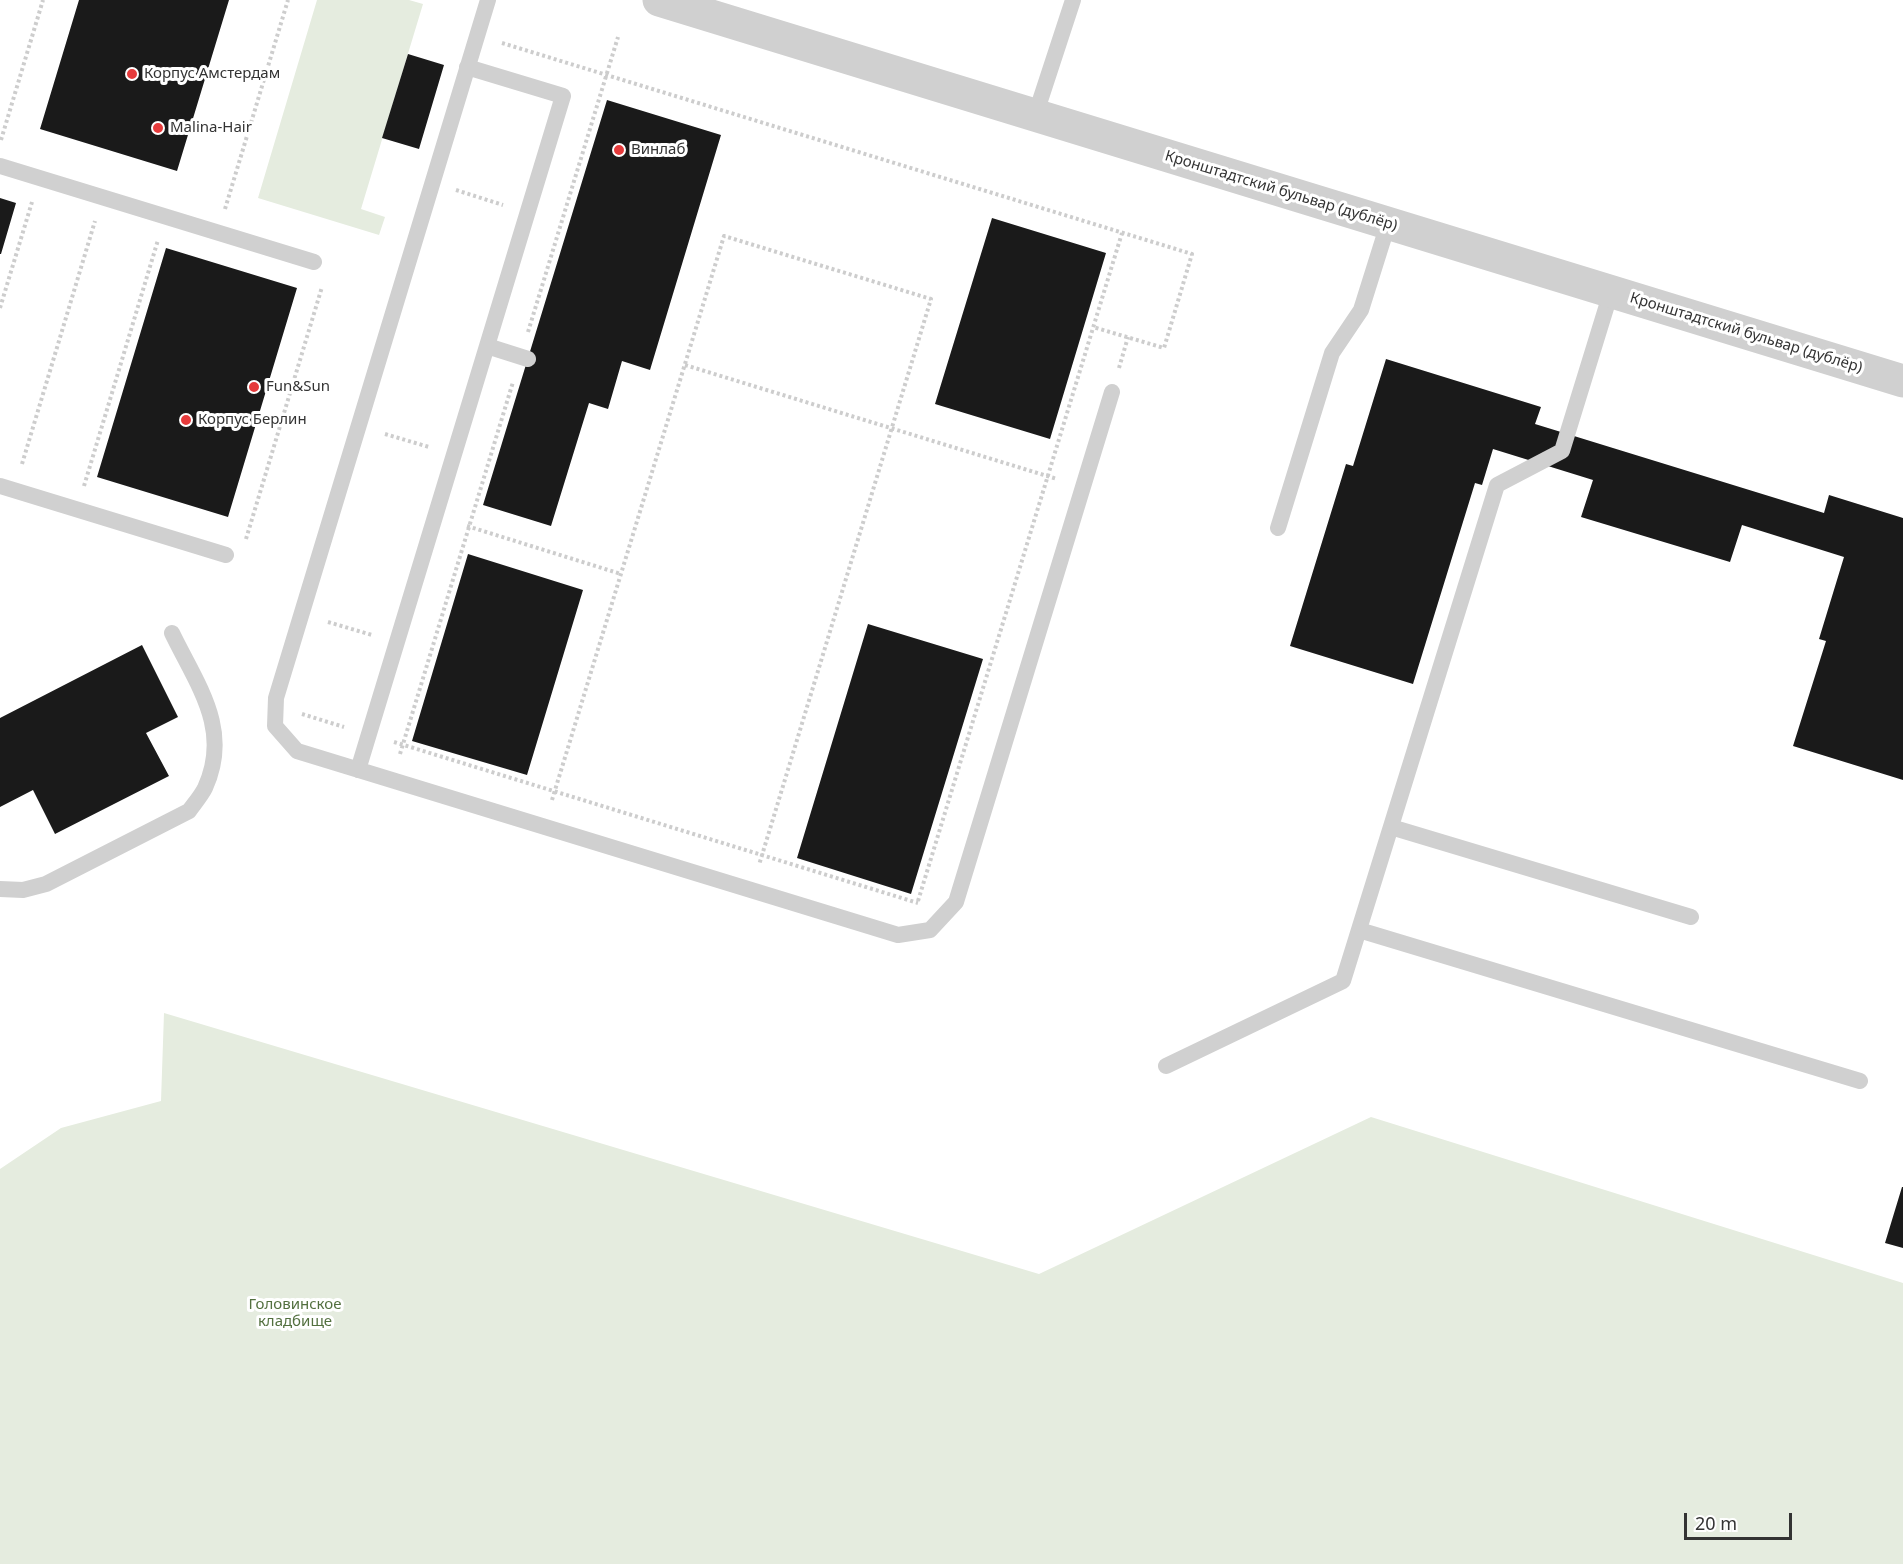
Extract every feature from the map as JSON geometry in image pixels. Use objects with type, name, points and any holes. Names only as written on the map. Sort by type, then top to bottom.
[{"type":"street","name":"Кронштадтский бульвар (дублёр)","points":[[659,0],[1903,381]]},
{"type":"lane","points":[[488,0],[276,698],[275,726],[297,751],[898,935],[930,930],[956,902],[1112,392]]},
{"type":"lane","points":[[1035,116],[1073,0]]},
{"type":"lane","points":[[358,770],[563,96],[467,67]]},
{"type":"lane","points":[[0,166],[314,262]]},
{"type":"lane","points":[[1278,528],[1332,353],[1361,310],[1388,224]]},
{"type":"lane","points":[[1166,1065],[1343,981],[1497,485],[1562,450],[1611,292]]},
{"type":"lane","points":[[487,346],[524,357]]},
{"type":"lane","points":[[7,488],[226,555]]},
{"type":"lane","points":[[0,889],[23,891],[46,884],[189,811],[204,790],[212,770],[215,747],[214,724],[210,709],[171,633]]},
{"type":"lane","points":[[1391,827],[1691,917]]},
{"type":"lane","points":[[1359,930],[1860,1081]]},
{"type":"path","points":[[0,144],[44,0]]},
{"type":"path","points":[[218,232],[288,0]]},
{"type":"path","points":[[477,35],[1192,254],[1164,348],[1093,327]]},
{"type":"path","points":[[392,780],[469,527],[524,357],[618,37]]},
{"type":"path","points":[[0,308],[39,178]]},
{"type":"path","points":[[432,183],[562,222]]},
{"type":"path","points":[[7,488],[103,197]]},
{"type":"path","points":[[77,510],[166,216]]},
{"type":"path","points":[[918,903],[1122,233]]},
{"type":"path","points":[[544,827],[724,236],[931,299],[751,890]]},
{"type":"path","points":[[226,555],[234,554],[245,543],[325,279],[324,271],[314,262]]},
{"type":"path","points":[[685,365],[1083,488]]},
{"type":"path","points":[[358,426],[454,454]]},
{"type":"path","points":[[435,516],[621,574]]},
{"type":"path","points":[[302,614],[397,643]]},
{"type":"path","points":[[276,706],[948,912]]},
{"type":"green space","points":[[317,0],[409,0],[423,4],[361,209],[385,217],[379,235],[258,198]]},
{"type":"green space","name":"Головинское кладбище","points":[[164,1013],[1039,1274],[1371,1117],[1903,1283],[1903,1564],[0,1564],[0,1169],[61,1128],[161,1101]]},
{"type":"building","name":"Корпус Амстердам","points":[[79,0],[229,0],[177,171],[40,129]]},
{"type":"building","points":[[408,54],[444,65],[419,149],[382,138]]},
{"type":"building","points":[[607,100],[721,135],[650,370],[622,361],[608,409],[589,403],[551,526],[483,505]]},
{"type":"building","points":[[0,198],[16,203],[1,254],[0,254]]},
{"type":"building","points":[[992,218],[1106,253],[1050,439],[935,404]]},
{"type":"building","name":"Корпус Берлин","points":[[166,248],[297,288],[228,517],[97,477]]},
{"type":"building","points":[[1386,359],[1541,407],[1535,424],[1824,513],[1829,495],[1903,518],[1903,780],[1793,746],[1826,641],[1819,639],[1844,557],[1742,525],[1730,562],[1581,517],[1593,480],[1493,449],[1482,485],[1475,483],[1413,684],[1290,646],[1346,464],[1353,466]]},
{"type":"building","points":[[468,554],[583,590],[527,775],[412,741]]},
{"type":"building","points":[[868,624],[983,659],[911,894],[797,858]]},
{"type":"building","points":[[142,645],[178,717],[146,733],[169,776],[55,834],[33,790],[0,807],[0,718]]},
{"type":"building","points":[[1903,1187],[1903,1248],[1885,1243]]},
{"type":"place","name":"Корпус Амстердам","points":[[132,74]]},
{"type":"place","name":"Malina-Hair","points":[[158,128]]},
{"type":"place","name":"Винлаб","points":[[619,150]]},
{"type":"place","name":"Fun&Sun","points":[[254,387]]},
{"type":"place","name":"Корпус Берлин","points":[[186,420]]}]
